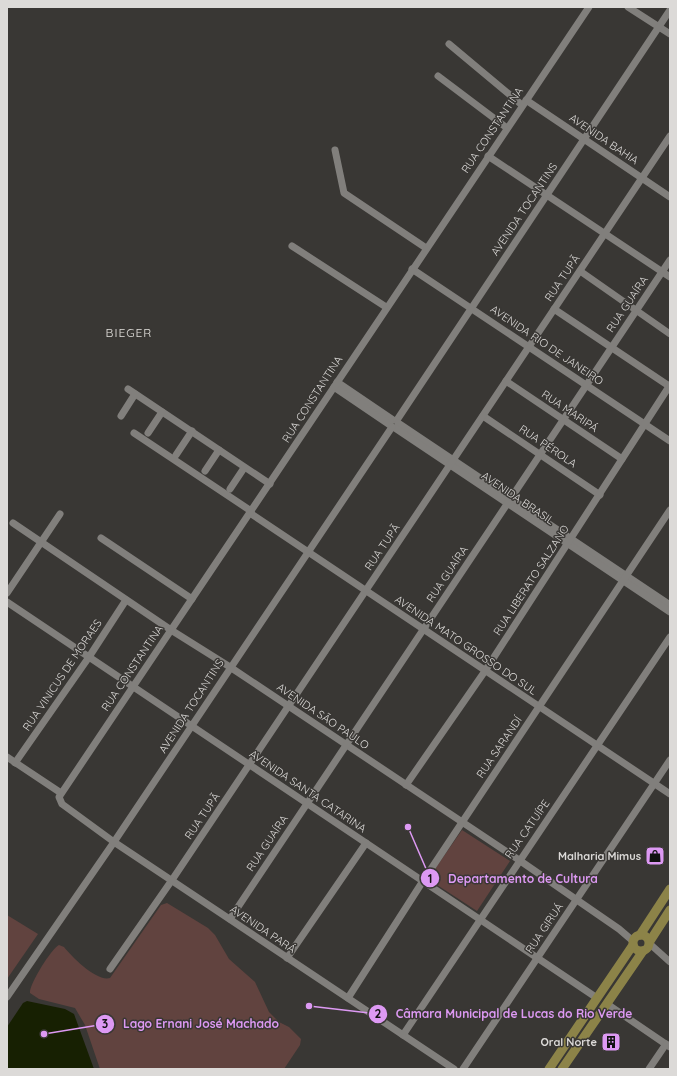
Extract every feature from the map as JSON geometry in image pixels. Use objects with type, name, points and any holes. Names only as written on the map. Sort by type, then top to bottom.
[{"type":"main road","points":[[549,1069],[670,889]]},
{"type":"main road","points":[[562,1069],[647,946],[670,910]]},
{"type":"main road","points":[[636,939],[647,937],[647,946]]},
{"type":"main road","points":[[636,939],[637,950],[647,946]]},
{"type":"street","name":"RUA CONSTANTINA","points":[[61,792],[270,484],[386,307],[589,7]]},
{"type":"street","points":[[628,7],[670,34]]},
{"type":"street","name":"AVENIDA TOCANTINS","points":[[7,997],[114,842],[670,10]]},
{"type":"street","name":"AVENIDA BAHIA","points":[[449,44],[524,102],[584,139],[670,197]]},
{"type":"street","points":[[438,76],[507,128]]},
{"type":"street","name":"RUA TUPÃ","points":[[110,969],[289,706],[670,136]]},
{"type":"street","points":[[335,150],[344,193],[426,248]]},
{"type":"street","points":[[488,156],[670,277]]},
{"type":"street","points":[[292,246],[386,307]]},
{"type":"street","name":"RUA GUAÍRA","points":[[230,920],[670,260]]},
{"type":"street","name":"AVENIDA RIO DE JANEIRO","points":[[412,269],[670,441]]},
{"type":"street","points":[[580,271],[670,334]]},
{"type":"street","points":[[554,309],[611,348],[670,385]]},
{"type":"street","name":"RUA MARIPÁ","points":[[506,381],[622,459]]},
{"type":"street","name":"AVENIDA BRASIL","points":[[335,384],[570,542],[625,578],[670,604]]},
{"type":"street","name":"RUA LIBERATO SALZANO","points":[[406,785],[485,671],[570,542],[670,385]]},
{"type":"street","points":[[128,389],[270,484]]},
{"type":"street","points":[[121,416],[135,394]]},
{"type":"street","points":[[148,433],[162,412]]},
{"type":"street","name":"RUA PÉROLA","points":[[483,416],[600,495]]},
{"type":"street","points":[[176,455],[192,431]]},
{"type":"street","name":"AVENIDA MATO GROSSO DO SUL","points":[[134,433],[251,512],[308,553],[670,794]]},
{"type":"street","points":[[205,471],[219,450]]},
{"type":"street","points":[[230,489],[244,468]]},
{"type":"street","name":"RUA SARANDÍ","points":[[348,998],[423,881],[670,510]]},
{"type":"street","points":[[7,593],[60,514]]},
{"type":"street","name":"AVENIDA SÃO PAULO","points":[[13,523],[126,600],[289,706],[636,939]]},
{"type":"street","points":[[101,538],[192,599]]},
{"type":"street","name":"AVENIDA BRASIL","points":[[625,578],[670,612]]},
{"type":"street","name":"RUA VINICUS DE MORAES","points":[[10,761],[90,657],[126,600]]},
{"type":"street","name":"AVENIDA SANTA CATARINA","points":[[7,602],[597,998]]},
{"type":"street","name":"RUA CATUÍPE","points":[[403,1035],[479,919],[598,746],[670,637]]},
{"type":"street","name":"RUA GIRUÁ","points":[[463,1069],[670,760]]},
{"type":"street","points":[[10,761],[61,792]]},
{"type":"street","name":"AVENIDA PARÁ","points":[[61,792],[59,798],[62,804],[114,842],[454,1069]]},
{"type":"street","points":[[287,958],[366,843]]},
{"type":"street","points":[[647,946],[667,960]]},
{"type":"street","points":[[607,1004],[668,1046],[649,1069]]},
{"type":"shaded area","points":[[462,830],[510,861],[477,911],[428,879]]},
{"type":"shaded area","points":[[167,903],[208,928],[215,935],[229,959],[255,982],[269,1012],[279,1022],[289,1027],[301,1039],[300,1045],[284,1069],[100,1069],[85,1025],[75,1008],[39,999],[30,993],[33,983],[41,968],[51,953],[59,945],[64,947],[73,957],[92,973],[105,978],[110,978],[161,905]]},
{"type":"shaded area","points":[[7,915],[38,934],[7,979]]},
{"type":"shaded area","points":[[27,1001],[65,1009],[74,1014],[94,1069],[7,1069],[7,1027],[23,1003]]},
{"type":"place","name":"Departamento de Cultura","points":[[408,827]]},
{"type":"place","name":"Malharia Mimus","points":[[655,856]]},
{"type":"place","name":"Câmara Municipal de Lucas do Rio Verde","points":[[309,1006]]},
{"type":"place","name":"Lago Ernani José Machado","points":[[44,1034]]},
{"type":"place","name":"Oral Norte","points":[[611,1042]]},
{"type":"district","name":"BIEGER","points":[[129,333]]}]
